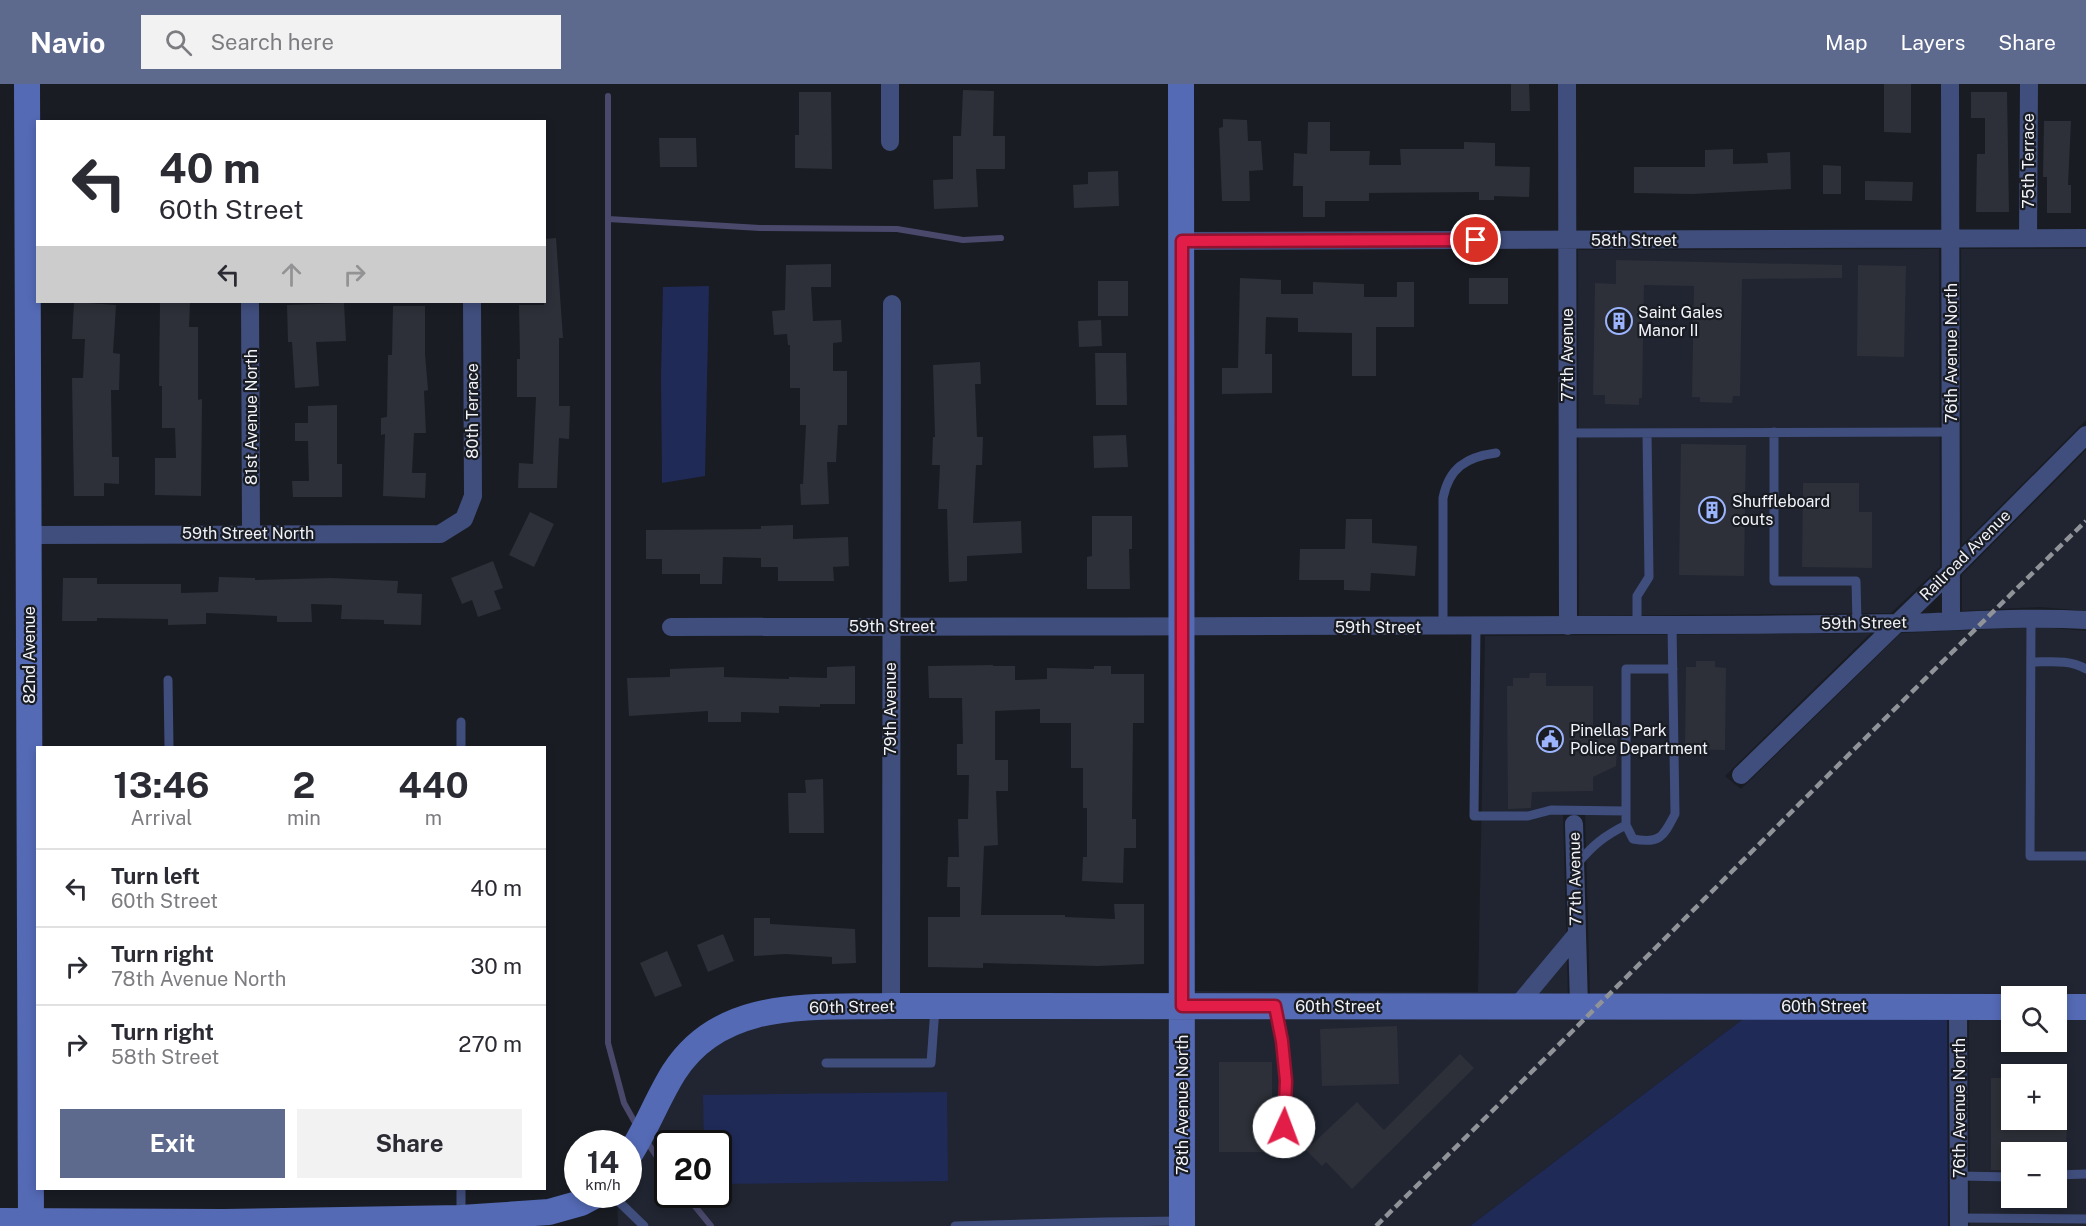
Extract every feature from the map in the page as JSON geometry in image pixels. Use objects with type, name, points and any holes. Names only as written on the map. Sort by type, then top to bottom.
[{"type":"street","name":"82nd Avenue","points":[[27,84],[32,211],[28,535],[31,1224]]},
{"type":"street","points":[[890,84],[890,142]]},
{"type":"street","name":"78th Avenue North","points":[[1181,84],[1182,1223]]},
{"type":"street","name":"77th Avenue","points":[[1567,84],[1568,626]]},
{"type":"street","name":"76th Avenue North","points":[[1950,84],[1951,621]]},
{"type":"street","name":"75th Terrace","points":[[2028,238],[2029,84]]},
{"type":"street","name":"58th Street","points":[[1182,241],[2086,238]]},
{"type":"street","name":"81st Avenue North","points":[[250,303],[251,533]]},
{"type":"street","name":"80th Terrace","points":[[464,519],[473,496],[472,303]]},
{"type":"street","name":"79th Avenue","points":[[891,1006],[892,304]]},
{"type":"street","name":"Railroad Avenue","points":[[1741,775],[1951,571],[2086,435]]},
{"type":"street","name":"59th Street North","points":[[28,535],[440,534],[464,519]]},
{"type":"street","name":"59th Street","points":[[671,627],[1568,626],[1896,623],[2031,618],[2086,621]]},
{"type":"street","name":"77th Avenue","points":[[1574,824],[1579,1006]]},
{"type":"street","name":"77th Avenue","points":[[1517,1006],[1577,934]]},
{"type":"street","name":"60th Street","points":[[642,1131],[676,1070],[699,1044],[727,1024],[754,1014],[788,1008],[891,1006],[2001,1007]]},
{"type":"street","name":"76th Avenue North","points":[[1958,1007],[1959,1218]]},
{"type":"street","points":[[2067,1007],[2086,1007]]},
{"type":"street","points":[[0,1221],[31,1224],[461,1222],[549,1212],[564,1208]]},
{"type":"lane","points":[[1774,432],[1774,581],[1856,581],[1857,623]]},
{"type":"lane","points":[[1567,434],[1951,432]]},
{"type":"lane","points":[[1637,625],[1637,596],[1649,577],[1647,433]]},
{"type":"lane","points":[[1443,626],[1443,498],[1447,481],[1459,466],[1479,456],[1496,453]]},
{"type":"lane","points":[[2031,618],[2030,856],[2086,856]]},
{"type":"lane","points":[[1672,625],[1673,669],[1675,814],[1664,835],[1649,842],[1632,839],[1626,825],[1626,669],[1673,669]]},
{"type":"lane","points":[[1476,626],[1474,816],[1528,816],[1551,810],[1626,811]]},
{"type":"lane","points":[[2031,662],[2064,662],[2086,669]]},
{"type":"lane","points":[[168,680],[169,746]]},
{"type":"lane","points":[[461,722],[461,746]]},
{"type":"lane","points":[[1575,867],[1592,846],[1604,836],[1626,825]]},
{"type":"lane","points":[[826,1063],[932,1063],[936,1006]]},
{"type":"lane","points":[[1275,1006],[1282,1041],[1286,1081],[1284,1127]]},
{"type":"lane","points":[[2067,1175],[2086,1174]]},
{"type":"lane","points":[[1959,1176],[2001,1177]]},
{"type":"lane","points":[[461,1190],[461,1222]]},
{"type":"lane","points":[[625,1208],[644,1226]]},
{"type":"lane","points":[[1959,1218],[2086,1219]]},
{"type":"lane","points":[[955,1226],[1182,1223]]},
{"type":"shaded area","points":[[1939,249],[1940,567],[1891,613],[1579,616],[1578,250]]},
{"type":"shaded area","points":[[1961,249],[2086,249],[2086,420],[1962,545]]},
{"type":"shaded area","points":[[709,286],[705,476],[662,483],[663,287]]},
{"type":"shaded area","points":[[2086,450],[2086,611],[2040,607],[1962,611],[1962,575]]},
{"type":"shaded area","points":[[2040,627],[2086,631],[2086,997],[2067,997],[2067,986],[2001,986],[2001,997],[1590,997],[1585,814],[1563,815],[1568,996],[1193,997],[1193,991],[1478,992],[1485,636],[1871,633],[1725,776],[1741,789],[1901,633]]},
{"type":"shaded area","points":[[1171,1016],[1171,1226],[618,1226],[617,1208],[642,1208],[642,1153],[654,1131],[654,1208],[732,1208],[732,1130],[655,1130],[685,1075],[706,1051],[732,1033],[789,1018]]},
{"type":"shaded area","points":[[1193,1016],[1747,1016],[1470,1226],[1193,1226]]},
{"type":"shaded area","points":[[1747,1016],[1947,1017],[1948,1226],[1470,1226]]},
{"type":"shaded area","points":[[1969,1017],[2001,1017],[2001,1052],[2067,1052],[2067,1017],[2086,1017],[2086,1226],[1970,1226]]},
{"type":"shaded area","points":[[947,1092],[948,1181],[732,1184],[732,1130],[704,1130],[703,1095]]},
{"type":"building","points":[[1511,84],[1529,84],[1530,111],[1511,111]]},
{"type":"building","points":[[1884,84],[1911,84],[1911,133],[1884,132]]},
{"type":"building","points":[[963,90],[994,91],[993,136],[1005,136],[1005,169],[976,169],[978,207],[934,209],[933,180],[953,179],[953,136],[961,136]]},
{"type":"building","points":[[799,92],[831,92],[832,169],[795,168],[795,135],[799,135]]},
{"type":"building","points":[[1971,92],[2007,92],[2009,212],[1976,212],[1977,154],[1985,154],[1985,118],[1971,118]]},
{"type":"building","points":[[1223,119],[1247,120],[1248,141],[1261,141],[1263,170],[1249,171],[1250,201],[1222,201],[1219,128],[1223,127]]},
{"type":"building","points":[[2044,121],[2071,121],[2068,185],[2071,185],[2071,213],[2047,213],[2047,177],[2043,177]]},
{"type":"building","points":[[1308,122],[1330,122],[1330,151],[1370,151],[1369,165],[1401,165],[1400,149],[1464,149],[1464,142],[1495,143],[1495,166],[1530,167],[1529,197],[1494,196],[1494,200],[1479,200],[1479,192],[1369,193],[1369,201],[1325,201],[1325,217],[1303,217],[1303,186],[1293,186],[1294,153],[1307,154]]},
{"type":"building","points":[[659,138],[696,138],[697,167],[660,167]]},
{"type":"building","points":[[1733,149],[1733,164],[1768,163],[1767,153],[1790,152],[1791,189],[1692,194],[1634,193],[1634,167],[1705,167],[1705,150]]},
{"type":"building","points":[[1823,165],[1841,166],[1841,194],[1823,194]]},
{"type":"building","points":[[1118,171],[1119,206],[1074,208],[1073,185],[1088,184],[1088,172]]},
{"type":"building","points":[[1865,181],[1913,182],[1912,201],[1865,200]]},
{"type":"building","points":[[556,238],[563,338],[559,338],[559,406],[570,406],[569,439],[559,438],[557,488],[518,488],[519,463],[533,464],[536,397],[517,397],[517,359],[520,359],[519,305],[544,305],[546,303],[546,239]]},
{"type":"building","name":"Saint Gales Manor II","points":[[1616,260],[1842,265],[1842,278],[1742,279],[1740,396],[1733,396],[1732,403],[1700,402],[1700,397],[1692,397],[1694,286],[1644,285],[1642,398],[1639,398],[1639,405],[1605,404],[1605,395],[1593,395],[1595,283],[1616,284]]},
{"type":"building","points":[[831,264],[831,287],[811,287],[813,321],[841,320],[842,342],[833,343],[833,371],[847,371],[847,425],[838,425],[836,462],[827,462],[829,504],[801,505],[800,484],[803,484],[806,425],[800,425],[800,388],[790,388],[790,345],[788,345],[787,334],[774,335],[772,311],[785,310],[786,265]]},
{"type":"building","points":[[1858,265],[1906,266],[1904,357],[1857,356]]},
{"type":"building","points":[[1240,278],[1281,280],[1281,294],[1313,294],[1313,282],[1364,284],[1364,297],[1397,297],[1397,282],[1414,282],[1414,327],[1376,327],[1376,376],[1352,376],[1352,333],[1298,332],[1298,318],[1266,317],[1265,354],[1272,354],[1272,393],[1222,394],[1222,368],[1238,368]]},
{"type":"building","points":[[1469,278],[1508,278],[1508,304],[1469,304]]},
{"type":"building","points":[[1098,281],[1128,281],[1128,316],[1098,316]]},
{"type":"building","points":[[74,303],[116,305],[113,353],[120,354],[119,390],[111,390],[112,457],[119,457],[119,484],[104,483],[104,496],[74,496],[72,378],[83,378],[85,339],[72,339]]},
{"type":"building","points":[[160,303],[190,303],[189,327],[198,327],[198,400],[202,399],[201,496],[155,495],[155,458],[176,458],[175,428],[162,428],[162,386],[159,386]]},
{"type":"building","points":[[344,303],[346,341],[316,342],[319,386],[295,388],[292,342],[288,342],[287,305]]},
{"type":"building","points":[[393,306],[425,306],[428,390],[424,391],[426,433],[414,433],[412,473],[426,473],[425,498],[383,496],[385,434],[381,435],[381,418],[387,417],[388,355],[392,355]]},
{"type":"building","points":[[1101,320],[1102,346],[1079,347],[1078,321]]},
{"type":"building","points":[[1095,353],[1126,353],[1127,405],[1096,405]]},
{"type":"building","points":[[980,362],[981,384],[975,384],[977,437],[983,437],[982,465],[976,465],[973,523],[1021,521],[1022,553],[967,556],[967,581],[949,582],[947,509],[938,509],[940,465],[932,465],[933,437],[935,437],[933,365]]},
{"type":"building","points":[[337,405],[337,464],[342,464],[342,497],[293,497],[292,481],[309,481],[308,441],[295,441],[295,423],[308,423],[308,406]]},
{"type":"building","points":[[1126,435],[1128,467],[1094,468],[1093,436]]},
{"type":"building","name":"Shuffleboard couts","points":[[1681,444],[1746,445],[1744,576],[1679,575]]},
{"type":"building","points":[[1803,483],[1859,483],[1859,512],[1872,512],[1872,568],[1802,567]]},
{"type":"building","points":[[530,512],[554,524],[534,567],[509,555]]},
{"type":"building","points":[[1092,516],[1132,516],[1132,549],[1129,549],[1130,589],[1087,589],[1087,557],[1092,556]]},
{"type":"building","points":[[1346,519],[1372,519],[1372,543],[1417,546],[1415,576],[1371,573],[1370,591],[1344,590],[1344,580],[1299,580],[1300,549],[1345,549]]},
{"type":"building","points":[[793,525],[793,539],[848,537],[849,566],[833,567],[834,581],[778,581],[778,567],[761,567],[761,558],[723,557],[722,584],[700,584],[700,574],[662,574],[662,559],[646,559],[646,530],[761,529],[761,526]]},
{"type":"building","points":[[493,561],[503,588],[494,591],[501,609],[478,617],[472,600],[462,604],[451,578]]},
{"type":"building","points":[[219,577],[255,578],[255,580],[331,578],[398,581],[397,593],[422,594],[421,625],[384,624],[384,620],[341,619],[342,605],[311,604],[312,622],[277,622],[277,616],[206,613],[206,624],[168,625],[168,619],[97,618],[97,621],[62,621],[63,578],[97,578],[97,584],[181,584],[181,593],[218,592]]},
{"type":"building","points":[[1696,661],[1715,661],[1715,667],[1726,668],[1725,750],[1685,749],[1686,667],[1696,667]]},
{"type":"building","points":[[855,666],[855,704],[820,704],[820,707],[779,706],[779,713],[741,712],[741,722],[708,722],[708,711],[629,716],[627,678],[670,677],[670,669],[724,667],[724,677],[827,678],[827,667]]},
{"type":"building","points":[[928,666],[1015,666],[1015,680],[1047,679],[1047,668],[1094,669],[1094,666],[1111,666],[1111,674],[1144,674],[1144,723],[1133,723],[1132,819],[1136,819],[1136,848],[1124,848],[1123,883],[1082,881],[1083,857],[1087,857],[1087,808],[1083,808],[1083,768],[1071,768],[1071,723],[1040,723],[1040,709],[995,711],[995,760],[1008,760],[1008,791],[996,791],[998,845],[984,846],[981,915],[1065,915],[1065,917],[1115,919],[1114,904],[1144,904],[1144,964],[1098,966],[983,963],[983,968],[928,967],[928,917],[960,917],[960,887],[947,887],[948,857],[959,857],[958,819],[968,819],[969,775],[957,775],[957,744],[963,744],[962,698],[929,698]]},
{"type":"building","name":"Pinellas Park Police Department","points":[[1530,673],[1546,673],[1546,686],[1593,686],[1593,741],[1618,730],[1616,766],[1593,777],[1593,791],[1532,792],[1531,808],[1508,809],[1507,686],[1513,686],[1513,678],[1529,678]]},
{"type":"building","points":[[823,779],[824,833],[789,833],[788,793],[806,793],[805,780]]},
{"type":"building","points":[[754,918],[770,918],[770,924],[855,929],[856,963],[832,964],[832,957],[786,954],[754,956]]},
{"type":"building","points":[[723,934],[734,961],[708,972],[697,945]]},
{"type":"building","points":[[667,951],[682,986],[655,997],[640,963]]},
{"type":"building","points":[[1397,1026],[1399,1084],[1322,1086],[1320,1029]]},
{"type":"building","points":[[1460,1054],[1474,1068],[1352,1189],[1326,1162],[1322,1166],[1306,1150],[1357,1102],[1384,1130]]},
{"type":"building","points":[[1219,1062],[1272,1062],[1272,1152],[1219,1152]]},
{"type":"building","points":[[1991,1078],[2001,1078],[2001,1130],[2067,1130],[2066,1142],[2001,1142],[2001,1170],[1991,1170]]},
{"type":"waterway","points":[[608,96],[608,1043],[624,1103],[638,1128]]},
{"type":"waterway","points":[[608,219],[760,228],[897,229],[963,240],[1001,238]]},
{"type":"waterway","points":[[645,1139],[654,1152]]},
{"type":"waterway","points":[[696,1208],[711,1226]]},
{"type":"railway","points":[[1376,1226],[2086,521]]},
{"type":"place","name":"Saint Gales Manor II","points":[[1619,321]]},
{"type":"place","name":"Shuffleboard couts","points":[[1712,510]]},
{"type":"place","name":"Pinellas Park Police Department","points":[[1550,739]]},
{"type":"route","points":[[1284,1127],[1286,1081],[1282,1041],[1275,1006],[1182,1006],[1182,241],[1476,240]]}]
